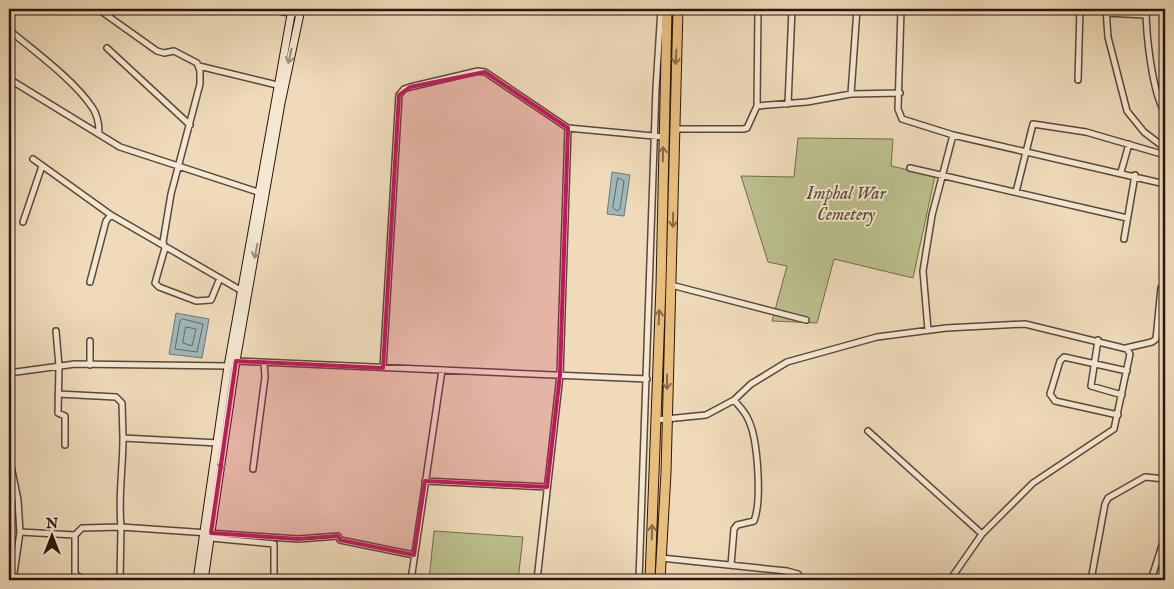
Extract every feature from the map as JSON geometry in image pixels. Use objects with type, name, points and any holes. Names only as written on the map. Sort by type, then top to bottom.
[{"type":"highway","points":[[650,580],[656,420],[659,137],[667,9]]},
{"type":"highway","points":[[660,580],[667,420],[678,9]]},
{"type":"main road","points":[[204,580],[218,443],[263,194],[277,85],[291,11]]},
{"type":"main road","points":[[197,580],[209,534],[242,291],[300,12]]},
{"type":"street","points":[[98,9],[157,51],[164,53],[174,51],[193,60],[199,66],[277,85]]},
{"type":"street","points":[[269,9],[300,12]]},
{"type":"street","points":[[639,580],[659,137],[661,9]]},
{"type":"street","points":[[674,129],[747,128],[757,106],[758,9]]},
{"type":"street","points":[[788,104],[792,9]]},
{"type":"street","points":[[851,94],[856,9]]},
{"type":"street","points":[[901,9],[898,109],[902,119],[953,135],[1027,150],[1165,184]]},
{"type":"street","points":[[1078,80],[1080,9]]},
{"type":"street","points":[[1165,113],[1159,101],[1146,12],[1106,11],[1108,37],[1127,111],[1144,132],[1165,148]]},
{"type":"street","points":[[9,30],[57,70],[93,108],[99,123],[99,133]]},
{"type":"street","points":[[107,48],[190,125]]},
{"type":"street","points":[[199,66],[200,84],[178,166],[163,237],[165,248],[154,283],[159,287],[196,300],[210,300],[220,278]]},
{"type":"street","points":[[383,368],[397,123],[401,92],[410,86],[481,71],[568,128],[659,137]]},
{"type":"street","points":[[9,79],[130,152],[263,194]]},
{"type":"street","points":[[757,106],[788,104],[851,94],[900,92]]},
{"type":"street","points":[[1016,192],[1031,126],[1036,123],[1086,132],[1165,155]]},
{"type":"street","points":[[558,580],[537,579],[560,375],[568,128]]},
{"type":"street","points":[[928,330],[923,271],[932,215],[953,135]]},
{"type":"street","points":[[1121,172],[1129,144]]},
{"type":"street","points":[[33,159],[111,215],[242,291]]},
{"type":"street","points":[[22,222],[42,166]]},
{"type":"street","points":[[910,168],[1127,218]]},
{"type":"street","points":[[1124,239],[1135,176]]},
{"type":"street","points":[[90,282],[106,221],[111,215]]},
{"type":"street","points":[[671,285],[806,320]]},
{"type":"street","points":[[656,420],[706,416],[734,400],[751,384],[787,362],[877,338],[928,330],[998,324],[1025,324],[1126,348],[1152,342],[1156,339],[1162,288]]},
{"type":"street","points":[[56,331],[59,366],[58,413],[65,416],[65,445]]},
{"type":"street","points":[[1098,340],[1092,387],[1122,395]]},
{"type":"street","points":[[90,341],[90,365]]},
{"type":"street","points":[[950,580],[982,534],[1033,483],[1086,446],[1113,430],[1118,416],[1130,354],[1126,348]]},
{"type":"street","points":[[1118,416],[1055,401],[1050,398],[1062,357],[1127,371]]},
{"type":"street","points":[[9,373],[59,366],[264,363],[647,379]]},
{"type":"street","points":[[253,470],[265,377],[264,363]]},
{"type":"street","points":[[411,580],[442,370]]},
{"type":"street","points":[[58,394],[116,397],[122,403],[123,474],[118,501],[121,527],[120,580]]},
{"type":"street","points":[[731,565],[734,529],[737,525],[755,519],[759,490],[749,420],[734,400]]},
{"type":"street","points":[[868,431],[982,534]]},
{"type":"street","points":[[123,438],[218,443]]},
{"type":"street","points":[[9,456],[18,500],[20,532],[13,580]]},
{"type":"street","points":[[1090,580],[1105,504],[1108,498],[1145,477],[1165,479]]},
{"type":"street","points":[[425,481],[548,487]]},
{"type":"street","points":[[20,532],[75,534],[82,528],[121,527],[298,539],[338,536],[340,540],[414,555]]},
{"type":"street","points":[[75,534],[75,574],[80,578],[102,580]]},
{"type":"street","points":[[209,534],[274,544],[274,580]]},
{"type":"street","points":[[1151,580],[1165,536]]},
{"type":"street","points":[[661,558],[787,571],[798,574],[802,580]]},
{"type":"street","points":[[787,571],[787,580]]},
{"type":"highlighted area","points":[[485,72],[568,128],[560,375],[547,487],[425,481],[414,555],[340,540],[338,536],[298,539],[211,533],[236,361],[383,368],[399,95],[410,87]]},
{"type":"green space","name":"Imphal War Cemetery","points":[[798,138],[893,139],[891,166],[935,176],[913,278],[834,259],[817,323],[772,321],[787,266],[768,262],[741,176],[794,177]]},
{"type":"green space","points":[[434,531],[523,537],[518,580],[429,580]]},
{"type":"water","points":[[612,172],[630,175],[624,216],[607,214]]},
{"type":"water","points":[[176,313],[209,319],[202,358],[169,354]]}]
